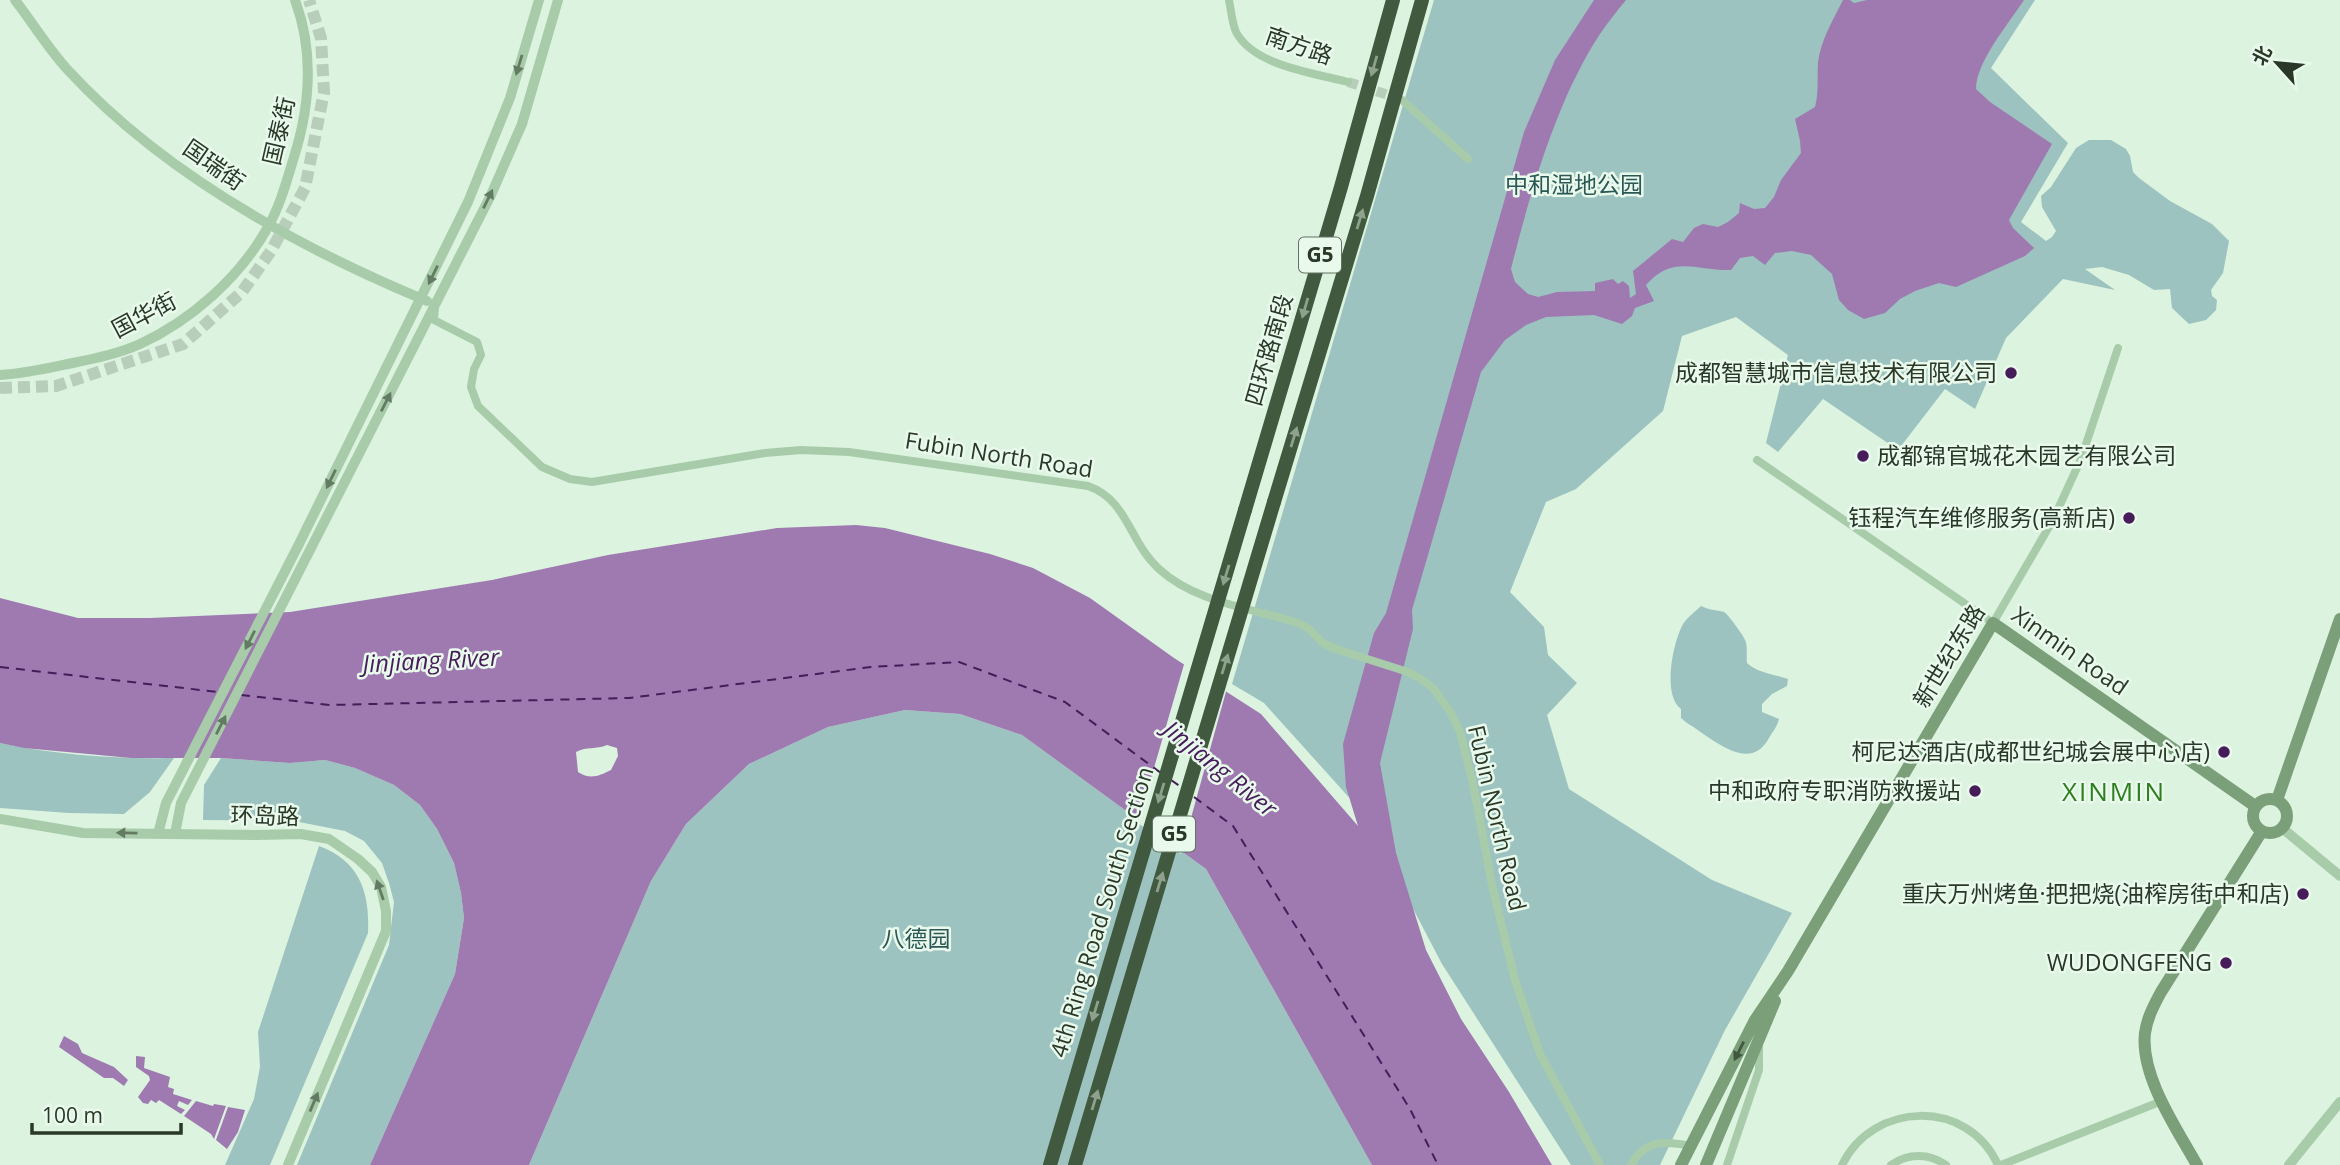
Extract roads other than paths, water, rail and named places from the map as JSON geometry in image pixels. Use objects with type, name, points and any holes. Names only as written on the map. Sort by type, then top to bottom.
[{"type":"highway","name":"四环路南段","points":[[1245,510],[1393,0]]},
{"type":"highway","name":"四环路南段","points":[[1274,502],[1367,196],[1422,0]]},
{"type":"highway","name":"4th Ring Road South Section","points":[[1075,1165],[1274,502]]},
{"type":"highway","name":"4th Ring Road South Section","points":[[1050,1165],[1245,510]]},
{"type":"main road","points":[[2277,800],[2340,619]]},
{"type":"main road","name":"Xinmin Road","points":[[1993,623],[2256,806]]},
{"type":"main road","name":"新世纪东路","points":[[1681,1165],[1755,1020],[1787,971],[1993,623]]},
{"type":"main road","points":[[2265,799],[2277,800],[2287,813],[2282,828],[2272,832],[2262,831],[2253,818],[2256,806],[2265,799]]},
{"type":"main road","points":[[2197,1165],[2162,1101],[2145,1055],[2145,1032],[2150,1012],[2262,831]]},
{"type":"main road","name":"新世纪东路","points":[[1706,1165],[1787,971]]},
{"type":"street","name":"国瑞街","points":[[15,0],[66,67],[125,125],[268,226],[357,271],[435,304]]},
{"type":"street","name":"国泰街","points":[[268,226],[287,180],[304,126],[309,88],[300,11],[295,0]]},
{"type":"street","points":[[158,834],[166,803],[174,786],[281,579],[468,202],[510,98],[539,0]]},
{"type":"street","points":[[175,834],[181,803],[491,195],[522,124],[558,0]]},
{"type":"street","name":"南方路","points":[[1230,0],[1236,31],[1250,49],[1272,62],[1348,82]]},
{"type":"street","points":[[1402,100],[1468,159]]},
{"type":"street","name":"国华街","points":[[0,375],[20,374],[98,358],[139,344],[170,328],[218,290],[240,267],[268,226]]},
{"type":"street","name":"Fubin North Road","points":[[435,304],[434,320],[477,342],[481,355],[474,369],[471,387],[478,406],[542,467],[570,479],[593,482],[765,453],[801,450],[849,452],[1088,486],[1102,491],[1112,500],[1147,556],[1159,570],[1176,582],[1216,600],[1298,623],[1309,629],[1323,643],[1354,656],[1408,672],[1433,688],[1445,702],[1460,732],[1515,980],[1540,1054],[1600,1165]]},
{"type":"street","name":"新世纪东路","points":[[1993,623],[2053,520],[2076,471],[2118,348]]},
{"type":"street","name":"Xinmin Road","points":[[1757,460],[1993,623]]},
{"type":"street","name":"环岛路","points":[[0,819],[83,833],[301,834],[329,839],[372,872],[382,887],[386,931],[288,1165]]},
{"type":"street","points":[[2282,828],[2340,876]]},
{"type":"street","name":"新世纪东路","points":[[1727,1165],[1759,1069],[1759,1039]]},
{"type":"street","points":[[1842,1165],[1848,1152],[1867,1132],[1892,1119],[1920,1115],[1947,1119],[1972,1132],[2000,1165],[2162,1101]]},
{"type":"street","points":[[2289,1165],[2340,1102]]},
{"type":"street","points":[[1631,1165],[1643,1147],[1674,1143],[1691,1146]]},
{"type":"street","points":[[1891,1165],[1908,1156],[1924,1156],[1945,1165]]},
{"type":"water","name":"Jinjiang River","points":[[1594,0],[1626,0],[1600,34],[1571,87],[1546,147],[1527,209],[1511,269],[1515,282],[1528,294],[1538,297],[1557,292],[1595,291],[1595,283],[1613,279],[1618,284],[1623,281],[1629,286],[1630,298],[1636,294],[1633,271],[1672,239],[1683,242],[1694,228],[1703,224],[1718,227],[1728,222],[1739,213],[1740,203],[1754,209],[1765,208],[1801,153],[1795,119],[1815,107],[1818,62],[1822,46],[1843,0],[1854,3],[1867,0],[2024,0],[1987,55],[1977,78],[1976,89],[1990,102],[2052,144],[2009,220],[2013,228],[2034,248],[2025,256],[1956,287],[1939,283],[1915,291],[1900,299],[1885,313],[1864,319],[1848,310],[1839,300],[1832,274],[1811,255],[1792,251],[1775,253],[1765,265],[1753,256],[1740,258],[1731,270],[1676,267],[1656,275],[1646,285],[1654,301],[1635,308],[1632,316],[1622,324],[1594,315],[1546,317],[1526,325],[1505,340],[1481,372],[1412,610],[1413,629],[1380,763],[1396,853],[1426,950],[1461,1019],[1509,1092],[1552,1165],[1372,1165],[1206,869],[1022,735],[960,714],[905,710],[828,727],[749,764],[686,824],[651,881],[529,1165],[370,1165],[455,974],[464,918],[454,863],[437,829],[420,805],[394,785],[355,768],[325,760],[290,763],[221,758],[131,758],[24,748],[0,743],[0,598],[78,618],[290,612],[492,580],[608,555],[777,528],[856,525],[885,528],[990,554],[1033,568],[1090,598],[1174,658],[1261,714],[1358,826],[1346,787],[1343,744],[1374,633],[1386,613],[1524,132],[1555,60]],"holes":[[[607,745],[617,748],[618,756],[611,770],[594,776],[578,772],[576,752]]]},
{"type":"water","points":[[64,1036],[78,1044],[82,1053],[114,1067],[128,1080],[124,1086],[113,1078],[104,1078],[59,1047]]},
{"type":"water","points":[[136,1056],[145,1057],[144,1068],[170,1077],[168,1087],[174,1089],[173,1094],[192,1100],[188,1105],[179,1101],[177,1106],[185,1110],[181,1114],[159,1100],[156,1103],[151,1100],[148,1104],[138,1097],[150,1080],[149,1076],[136,1067]]},
{"type":"water","points":[[196,1101],[213,1106],[226,1106],[214,1139],[211,1134],[184,1116]]},
{"type":"water","points":[[228,1107],[245,1110],[238,1132],[227,1149],[216,1140]]},
{"type":"tunnel","points":[[0,388],[56,386],[183,344],[242,292],[271,251],[305,188],[324,92],[321,38],[309,0]]},
{"type":"tunnel","points":[[1348,82],[1401,99]]},
{"type":"place","name":"成都智慧城市信息技术有限公司","points":[[2011,373]]},
{"type":"place","name":"成都锦官城花木园艺有限公司","points":[[1863,456]]},
{"type":"place","name":"钰程汽车维修服务(高新店)","points":[[2129,518]]},
{"type":"place","name":"柯尼达酒店(成都世纪城会展中心店)","points":[[2224,752]]},
{"type":"place","name":"中和政府专职消防救援站","points":[[1975,791]]},
{"type":"place","name":"重庆万州烤鱼·把把烧(油榨房街中和店)","points":[[2303,894]]},
{"type":"place","name":"WUDONGFENG","points":[[2226,963]]},
{"type":"district","name":"XINMIN","points":[[2114,792]]},
{"type":"park label","name":"中和湿地公园","points":[[1574,185]]},
{"type":"park label","name":"八德园","points":[[916,939]]}]
